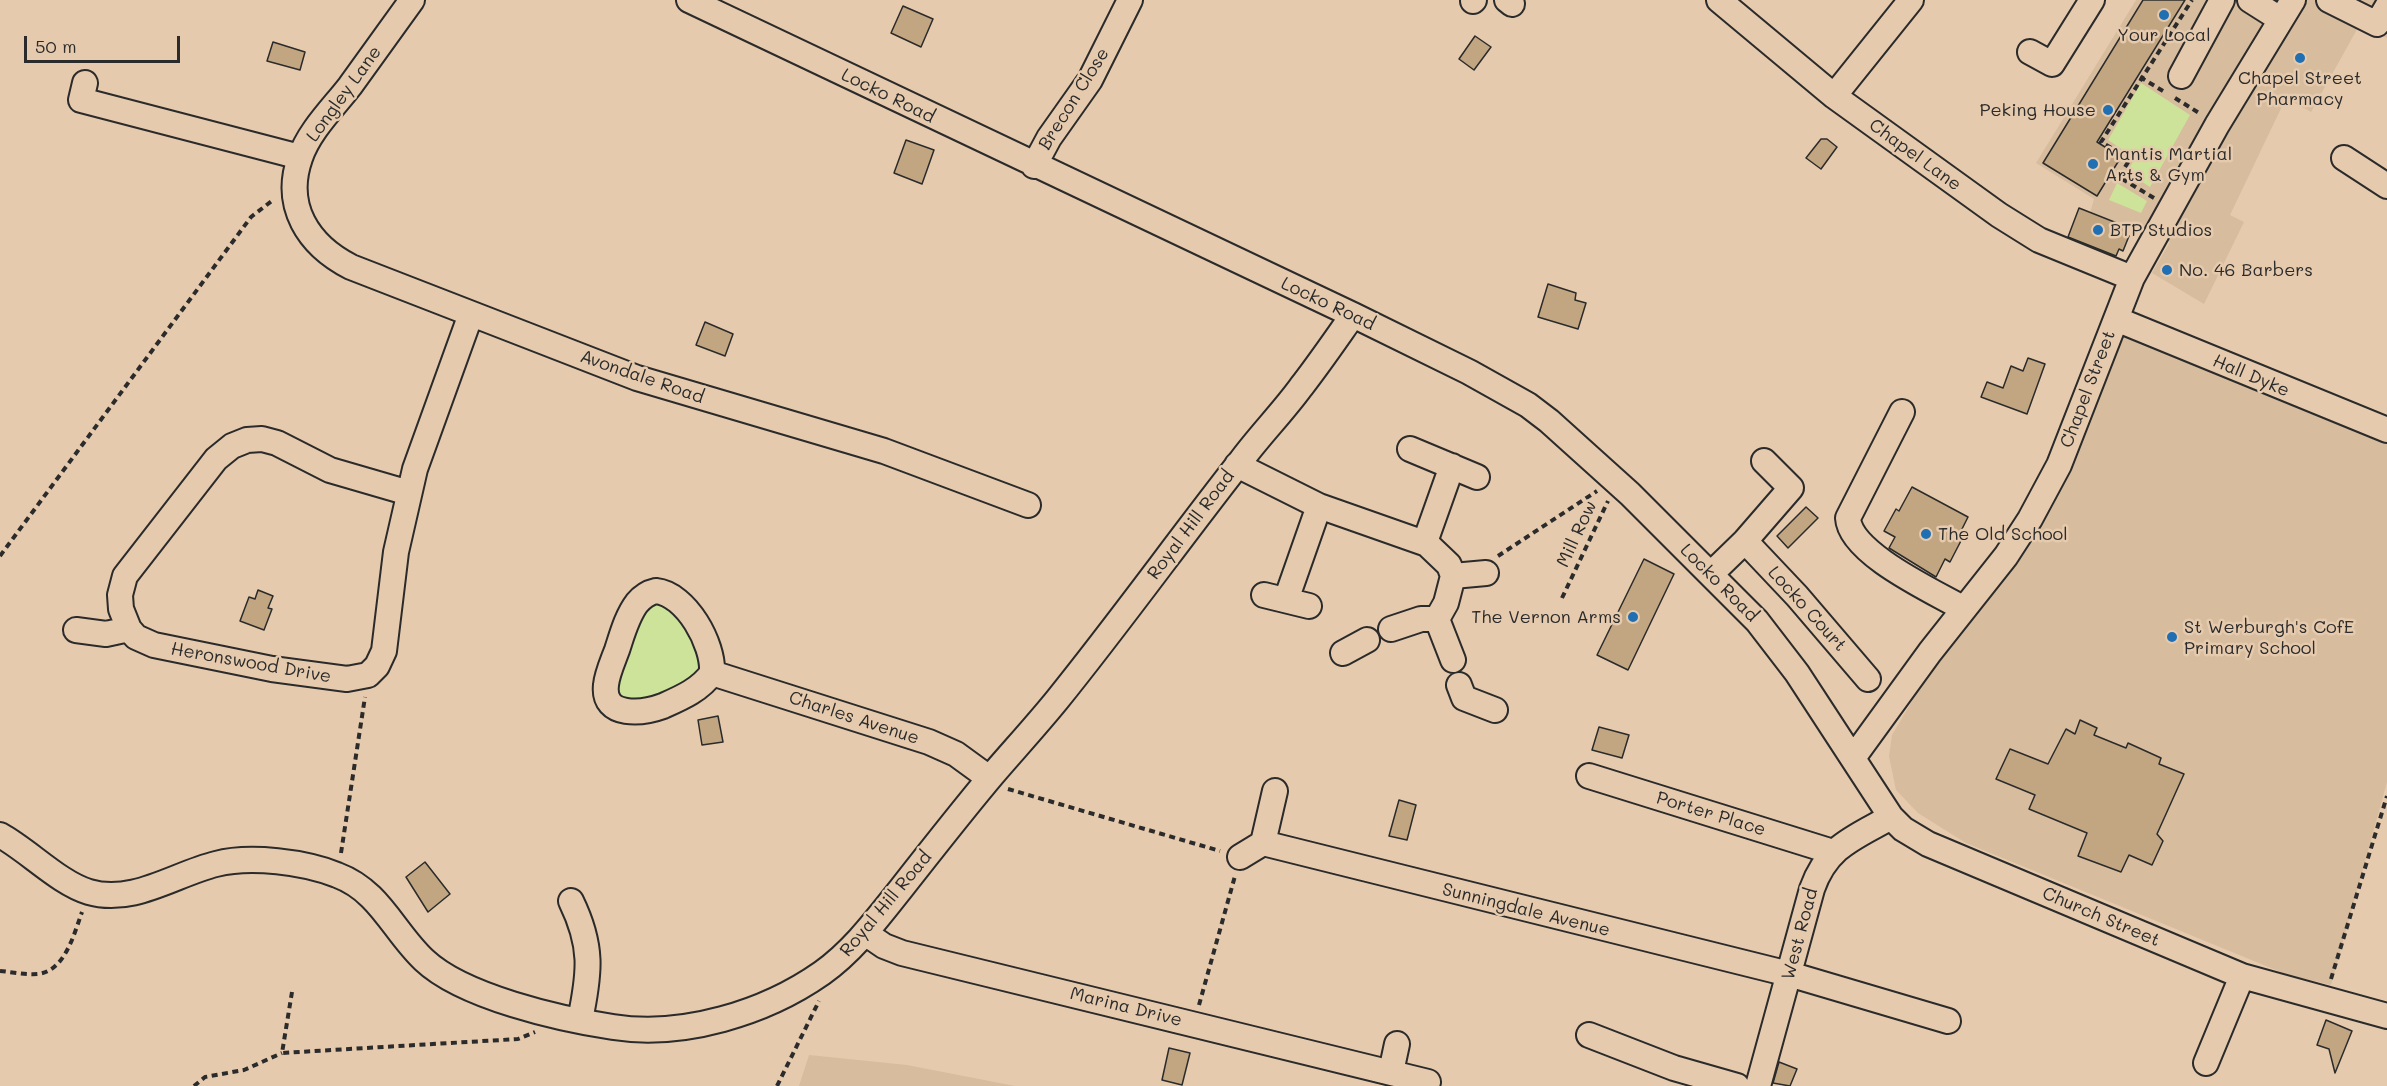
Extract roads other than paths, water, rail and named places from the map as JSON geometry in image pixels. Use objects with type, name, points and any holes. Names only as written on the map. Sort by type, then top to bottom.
[{"type":"street","name":"Longley Lane","points":[[295,196],[300,157],[314,133],[412,0]]},
{"type":"street","name":"Locko Road","points":[[689,0],[1034,166],[1353,315],[1469,372],[1528,405],[1550,420],[1617,482],[1757,621],[1777,645],[1853,759]]},
{"type":"street","name":"Brecon Close","points":[[1034,166],[1049,138],[1090,80],[1131,0]]},
{"type":"street","name":"Chapel Lane","points":[[1719,0],[1834,96],[2025,231],[2132,278]]},
{"type":"street","points":[[1834,96],[1911,0]]},
{"type":"street","points":[[2030,52],[2052,64],[2092,0]]},
{"type":"street","points":[[2181,76],[2222,0]]},
{"type":"street","points":[[2250,0],[2286,10]]},
{"type":"street","points":[[2329,0],[2377,24],[2387,7]]},
{"type":"street","name":"Chapel Street","points":[[1853,759],[2006,556],[2048,488],[2132,278],[2217,125],[2286,10]]},
{"type":"street","points":[[85,83],[81,100],[300,157]]},
{"type":"street","points":[[2344,158],[2387,186]]},
{"type":"street","name":"Avondale Road","points":[[295,196],[298,214],[308,232],[331,255],[351,267],[665,388],[884,451],[1028,505]]},
{"type":"street","points":[[76,630],[106,634],[129,629],[124,621],[120,595],[129,568],[216,459],[232,446],[247,440],[269,440],[330,470],[409,493],[429,426],[471,314]]},
{"type":"street","name":"Royal Hill Road","points":[[0,835],[72,884],[89,892],[116,894],[152,888],[207,866],[239,859],[275,862],[338,874],[377,901],[415,951],[441,974],[485,994],[580,1020],[619,1028],[644,1029],[703,1023],[763,1005],[809,981],[844,955],[865,933],[989,778],[1057,700],[1237,465],[1300,389],[1353,315]]},
{"type":"street","name":"Hall Dyke","points":[[2116,319],[2330,409],[2387,430]]},
{"type":"street","points":[[1902,412],[1848,518],[1849,525],[1856,540],[1876,556],[1965,609]]},
{"type":"street","points":[[1410,449],[1477,477]]},
{"type":"street","points":[[1711,574],[1745,542],[1791,488],[1764,461]]},
{"type":"street","points":[[1237,465],[1319,506],[1367,525],[1425,542],[1449,565],[1453,576],[1446,603],[1437,619]]},
{"type":"street","points":[[1425,542],[1452,466]]},
{"type":"street","name":"Heronswood Drive","points":[[129,629],[136,637],[154,645],[272,669],[347,679],[368,675],[377,666],[384,651],[396,552],[409,493]]},
{"type":"street","points":[[1309,606],[1275,598],[1319,506]]},
{"type":"street","name":"Locko Court","points":[[1745,542],[1797,596],[1868,678]]},
{"type":"street","points":[[1453,576],[1491,565]]},
{"type":"street","points":[[656,591],[674,597],[688,610],[710,652],[712,673],[702,685],[686,695],[641,712],[624,712],[614,705],[606,692],[608,679],[633,608],[644,596],[656,591]]},
{"type":"street","points":[[1391,629],[1421,619],[1437,619]]},
{"type":"street","points":[[1437,619],[1453,660]]},
{"type":"street","points":[[1343,654],[1367,640]]},
{"type":"street","name":"Charles Avenue","points":[[712,673],[929,742],[956,754],[989,778]]},
{"type":"street","points":[[1459,685],[1464,698],[1495,710]]},
{"type":"street","name":"Church Street","points":[[1853,759],[1891,817],[1903,829],[1928,844],[2242,976],[2387,1016]]},
{"type":"street","name":"Porter Place","points":[[1590,776],[1833,852]]},
{"type":"street","points":[[1240,857],[1263,843],[1275,791]]},
{"type":"street","name":"West Road","points":[[1758,1086],[1817,874],[1833,852],[1891,817]]},
{"type":"street","name":"Sunningdale Avenue","points":[[1263,843],[1789,974],[1948,1021]]},
{"type":"street","points":[[571,901],[582,924],[588,957],[589,974],[580,1020]]},
{"type":"street","name":"Marina Drive","points":[[865,933],[892,950],[1428,1082]]},
{"type":"street","points":[[2206,1063],[2242,976]]},
{"type":"street","points":[[1589,1035],[1674,1068],[1737,1086]]},
{"type":"street","points":[[1391,1072],[1397,1044]]},
{"type":"place","name":"Your Local","points":[[2164,15]]},
{"type":"place","name":"Chapel Street Pharmacy","points":[[2300,58]]},
{"type":"place","name":"Peking House","points":[[2108,110]]},
{"type":"place","name":"Mantis Martial Arts & Gym","points":[[2093,164]]},
{"type":"place","name":"BTP Studios","points":[[2098,230]]},
{"type":"place","name":"No. 46 Barbers","points":[[2167,270]]},
{"type":"place","name":"The Old School","points":[[1926,534]]},
{"type":"place","name":"The Vernon Arms","points":[[1633,617]]},
{"type":"place","name":"St Werburgh's CofE Primary School","points":[[2172,637]]}]
